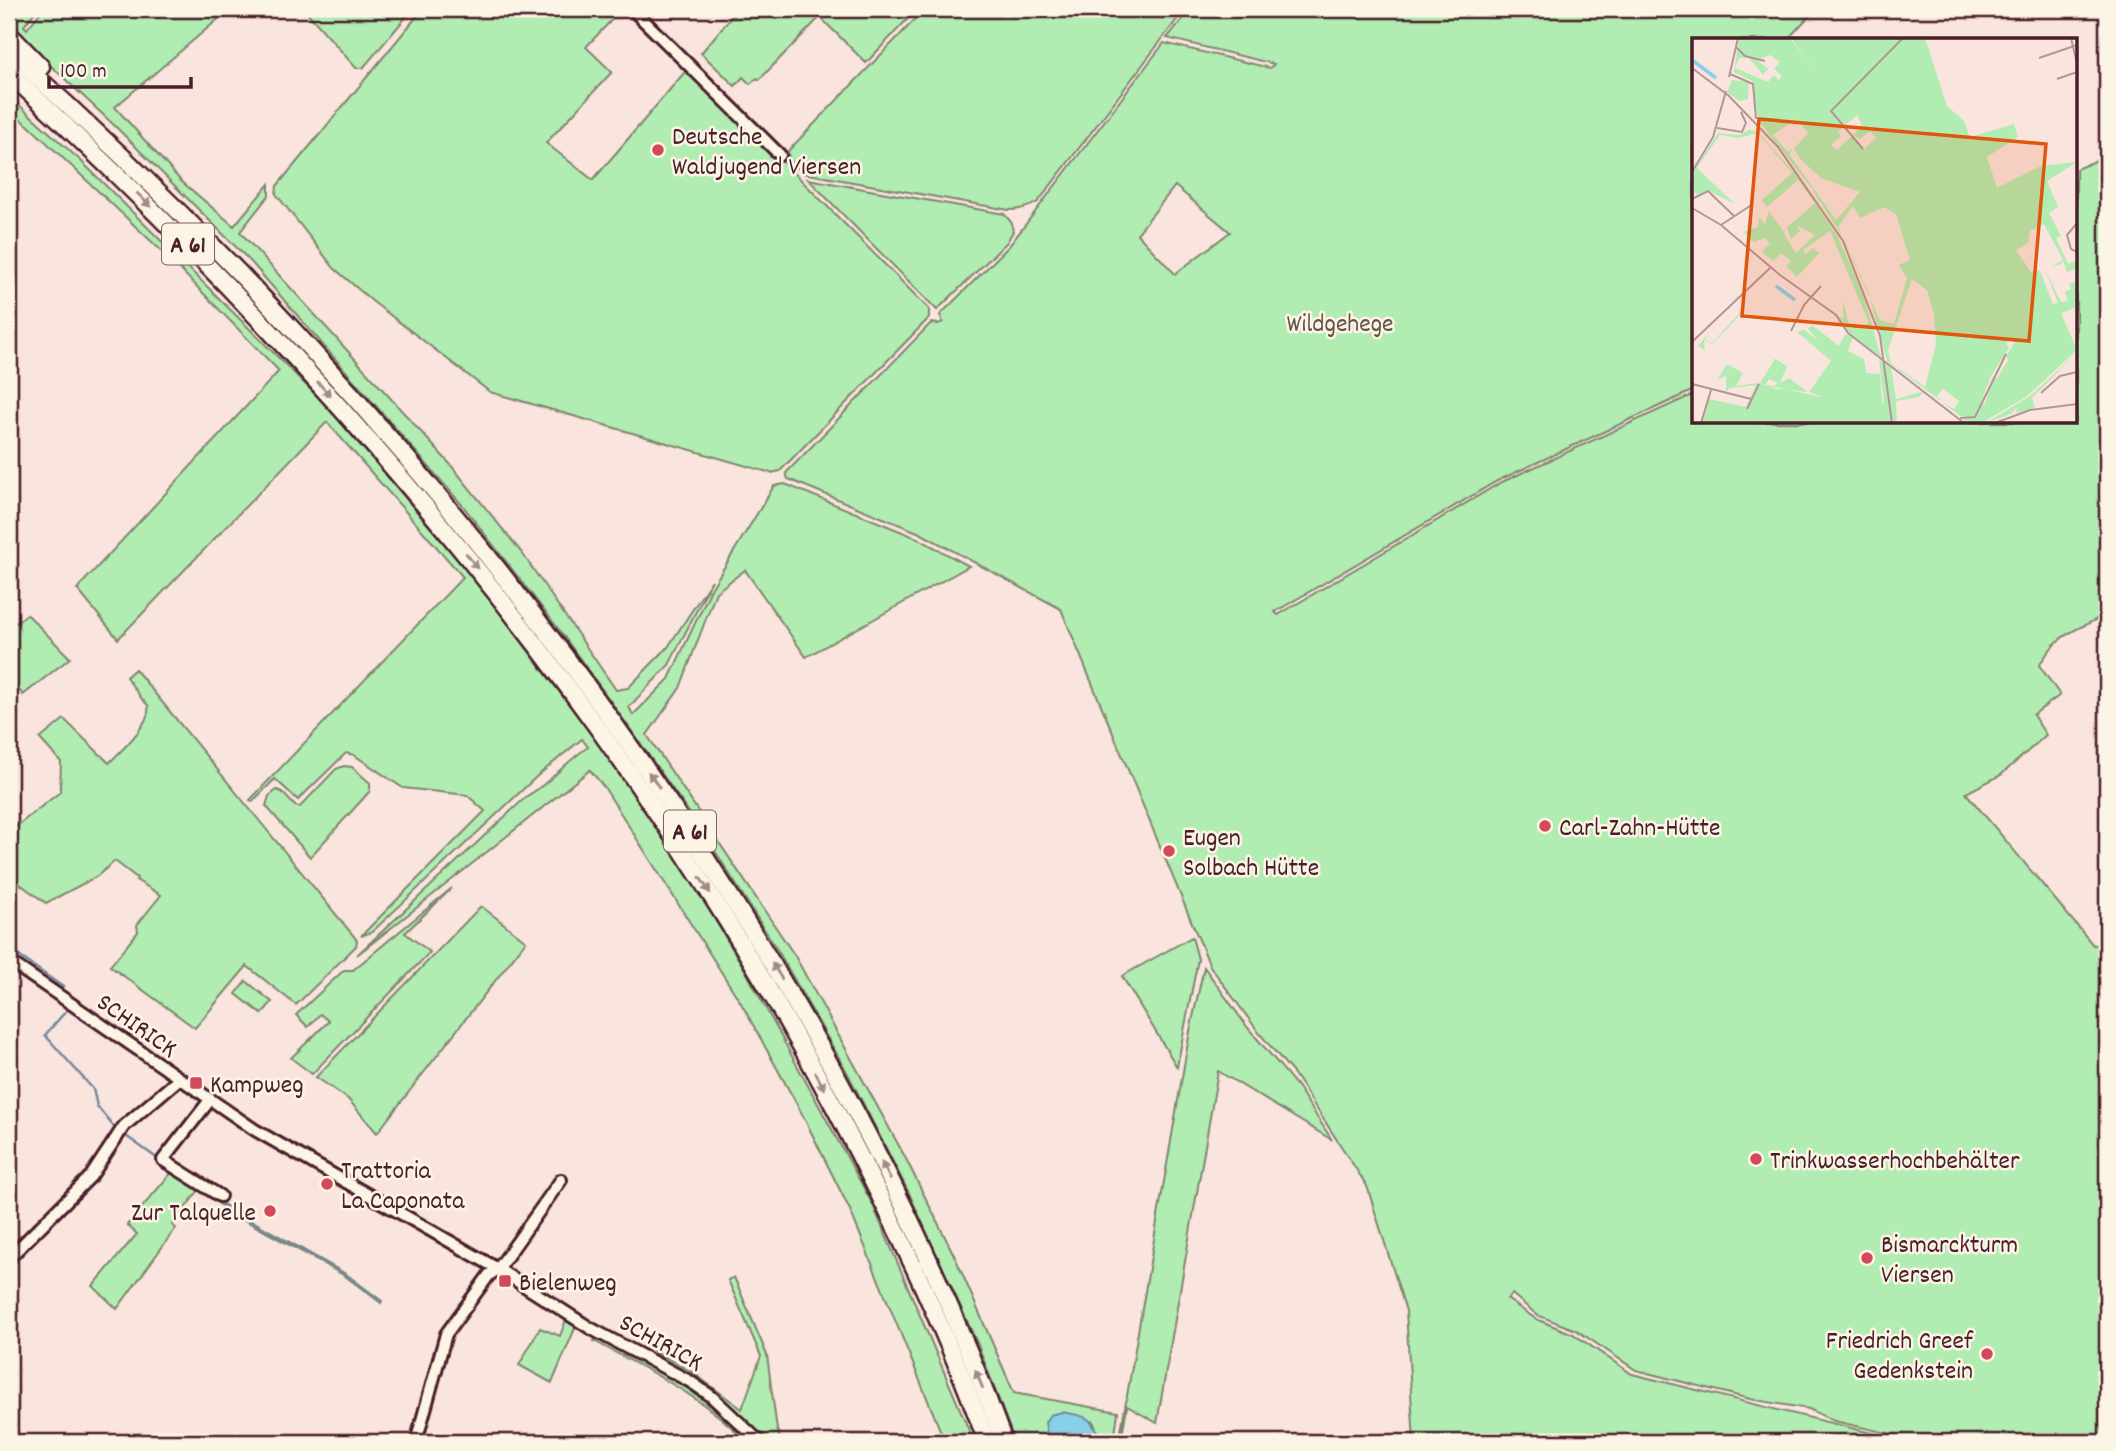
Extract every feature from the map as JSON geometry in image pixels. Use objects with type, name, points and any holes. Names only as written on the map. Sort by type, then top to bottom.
[{"type":"highway","points":[[9,34],[56,82],[85,120]]},
{"type":"highway","name":"A 61","points":[[9,52],[158,188],[261,295],[406,456],[544,626],[692,834],[808,1024],[886,1169],[954,1317],[1004,1442]]},
{"type":"highway","name":"A 61","points":[[9,73],[96,152],[230,286],[397,471],[549,659],[679,844],[794,1032],[871,1176],[944,1334],[987,1442]]},
{"type":"highway","points":[[9,88],[46,118],[96,152]]},
{"type":"street","points":[[632,9],[780,155]]},
{"type":"street","name":"SCHIRICK","points":[[9,961],[255,1130],[498,1269],[590,1328],[691,1382],[711,1396],[760,1442]]},
{"type":"street","points":[[9,1258],[91,1176],[124,1126],[179,1079]]},
{"type":"street","points":[[210,1100],[163,1160],[220,1196]]},
{"type":"street","points":[[416,1442],[446,1334],[489,1275],[498,1269],[561,1180]]},
{"type":"green space","points":[[9,9],[37,9],[24,26],[27,29],[43,9],[230,9],[115,107],[181,181],[234,226],[269,184],[269,195],[240,232],[450,464],[522,553],[616,690],[628,688],[668,647],[712,580],[669,665],[629,707],[633,715],[669,679],[711,589],[774,486],[785,484],[917,538],[969,566],[806,657],[745,570],[716,592],[680,688],[647,735],[795,956],[904,1155],[955,1257],[1014,1393],[1118,1412],[1114,1442],[1101,1442],[1093,1421],[1047,1438],[1048,1442],[1015,1442],[978,1345],[908,1191],[846,1070],[778,951],[705,835],[557,627],[463,506],[251,262],[115,126],[14,31],[9,24]]},
{"type":"green space","points":[[304,9],[413,9],[363,68],[356,68]]},
{"type":"green space","points":[[423,9],[622,9],[586,47],[612,72],[546,143],[593,180],[689,67],[929,309],[929,318],[780,471],[771,473],[490,392],[372,301],[334,268],[276,194],[277,186]]},
{"type":"green space","points":[[738,9],[917,9],[866,63],[820,17],[759,80],[757,78],[750,84],[743,77],[735,86],[701,53]]},
{"type":"green space","points":[[925,9],[1185,9],[1038,202],[1031,206],[1009,210],[803,173],[789,159],[788,151]]},
{"type":"green space","name":"Wildgehege","points":[[1191,9],[1821,9],[1810,15],[1789,38],[1692,38],[1692,391],[1497,481],[1275,612],[1278,615],[1500,483],[1692,395],[1692,424],[2078,424],[2078,168],[2107,156],[2107,613],[2062,637],[2039,665],[2060,695],[2033,715],[2046,735],[2001,775],[1966,793],[2093,945],[2107,944],[2107,1442],[1927,1442],[1834,1421],[1809,1409],[1750,1399],[1636,1370],[1576,1330],[1537,1315],[1512,1294],[1507,1299],[1536,1319],[1573,1334],[1632,1374],[1908,1442],[1414,1442],[1406,1311],[1367,1186],[1294,1074],[1260,1034],[1210,966],[1061,609],[920,533],[788,479],[786,473],[931,323],[943,322],[940,315],[1009,246],[1164,43],[1270,68],[1274,64],[1167,38]],"holes":[[[1175,186],[1230,232],[1175,274],[1137,234]]]},
{"type":"green space","points":[[9,96],[81,161],[329,408],[475,580],[652,815],[745,970],[872,1203],[974,1442],[945,1442],[850,1210],[800,1110],[741,1003],[604,787],[590,770],[357,955],[527,796],[588,747],[582,739],[536,777],[372,932],[361,936],[485,811],[467,795],[403,788],[354,755],[346,753],[298,800],[275,779],[252,802],[250,800],[463,577],[327,422],[118,639],[77,589],[279,371],[169,258],[28,125],[9,111]]},
{"type":"green space","points":[[808,179],[1004,214],[1011,222],[1013,231],[1007,242],[937,310]]},
{"type":"green space","points":[[27,614],[70,658],[23,695],[9,677],[9,628]]},
{"type":"green space","points":[[135,669],[357,940],[356,946],[296,1005],[247,966],[195,1028],[110,966],[138,932],[137,925],[161,895],[136,880],[137,878],[115,861],[96,877],[46,903],[9,876],[9,832],[60,792],[61,762],[40,739],[64,719],[109,763],[135,736],[148,712],[148,705],[126,677]]},
{"type":"green space","points":[[352,767],[370,783],[370,791],[310,857],[266,806],[269,796],[277,790],[295,806],[300,807],[336,769]]},
{"type":"green space","points":[[452,888],[405,933],[430,952],[312,1074],[291,1058],[329,1021],[320,1014],[308,1027],[296,1015],[344,970],[353,970]]},
{"type":"green space","points":[[481,906],[526,941],[377,1133],[348,1099],[316,1077]]},
{"type":"green space","points":[[1192,937],[1198,959],[1177,1067],[1122,976]]},
{"type":"green space","points":[[1204,967],[1248,1028],[1297,1086],[1332,1140],[1218,1071],[1157,1423],[1127,1406],[1119,1442],[1190,1031]]},
{"type":"green space","points":[[246,981],[272,1002],[262,1014],[236,994]]},
{"type":"green space","points":[[172,1172],[346,1274],[382,1301],[381,1303],[345,1276],[230,1212],[199,1190],[172,1225],[176,1228],[117,1309],[93,1286],[137,1234],[127,1225]]},
{"type":"green space","points":[[734,1277],[767,1355],[777,1430],[782,1442],[765,1442],[652,1350],[692,1372],[742,1409],[761,1356],[728,1280]]},
{"type":"green space","points":[[566,1320],[576,1326],[552,1383],[519,1365],[540,1328],[560,1336]]},
{"type":"green space","points":[[596,1339],[684,1387],[751,1442],[747,1442],[730,1425],[694,1398],[594,1341]]},
{"type":"water","points":[[1062,1412],[1088,1419],[1101,1442],[1048,1442],[1045,1422],[1050,1415]]},
{"type":"waterway","points":[[9,949],[63,987]]},
{"type":"waterway","points":[[66,1011],[45,1035],[93,1089],[97,1106],[114,1127]]},
{"type":"waterway","points":[[126,1136],[158,1159]]},
{"type":"waterway","points":[[196,1187],[231,1211],[346,1275],[381,1301]]},
{"type":"place","name":"Deutsche Waldjugend Viersen","points":[[658,150]]},
{"type":"place","name":"Carl-Zahn-Hütte","points":[[1545,826]]},
{"type":"place","name":"Eugen Solbach Hütte","points":[[1169,851]]},
{"type":"place","name":"Kampweg","points":[[196,1083]]},
{"type":"place","name":"Trinkwasserhochbehälter","points":[[1756,1159]]},
{"type":"place","name":"Trattoria La Caponata","points":[[327,1184]]},
{"type":"place","name":"Zur Talquelle","points":[[270,1211]]},
{"type":"place","name":"Bismarckturm Viersen","points":[[1867,1258]]},
{"type":"place","name":"Bielenweg","points":[[505,1281]]},
{"type":"place","name":"Friedrich Greef Gedenkstein","points":[[1987,1354]]}]
